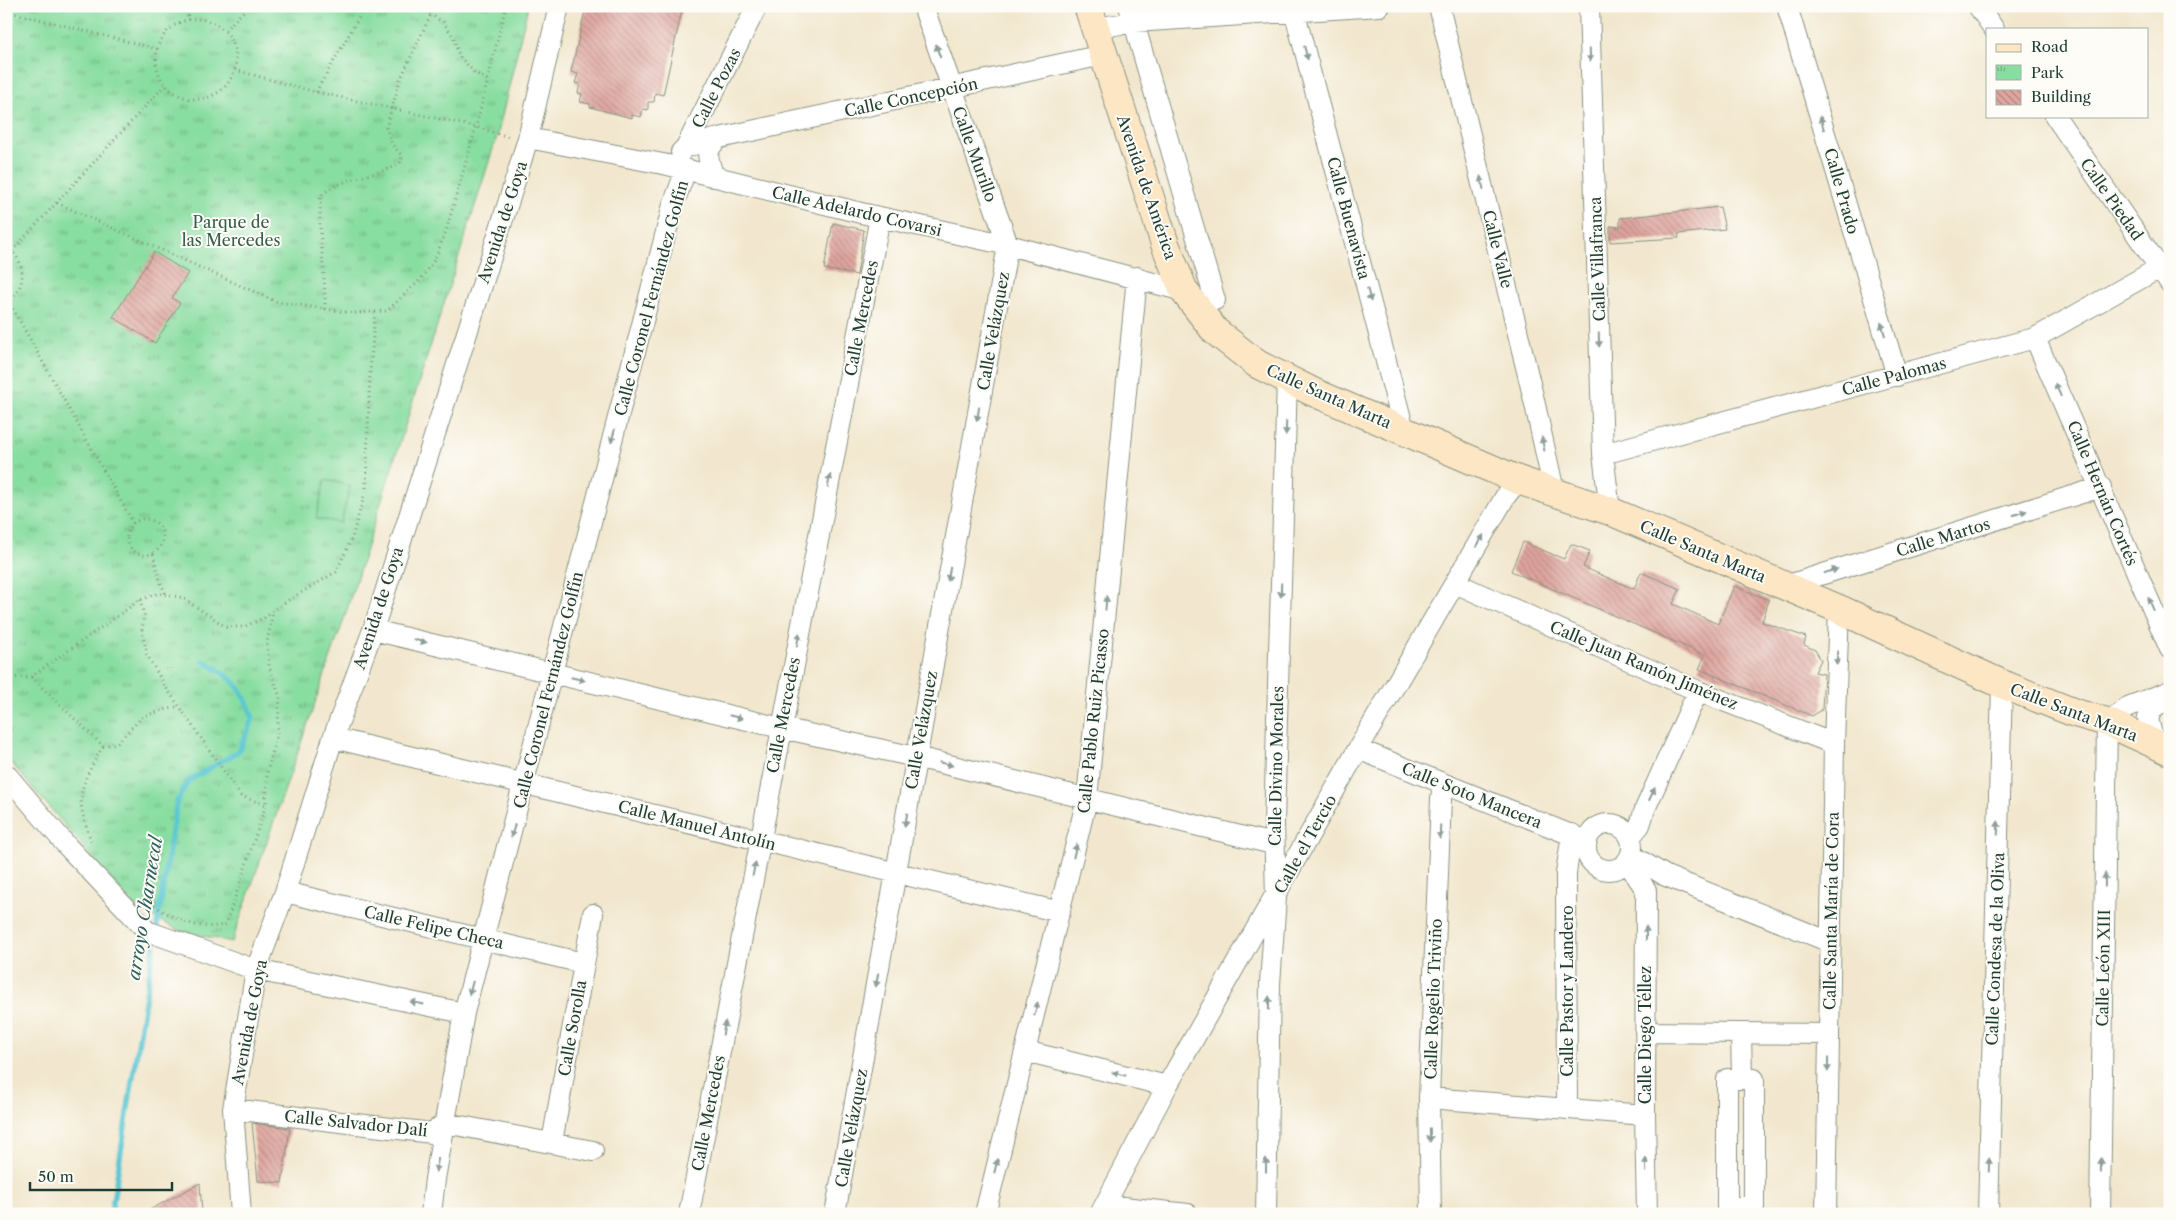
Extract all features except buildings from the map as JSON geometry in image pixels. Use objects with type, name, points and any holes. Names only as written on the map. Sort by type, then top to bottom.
[{"type":"street","name":"Avenida de Goya","points":[[241,1214],[233,1109],[256,970],[285,892],[333,738],[372,630],[528,140],[559,6]]},
{"type":"street","name":"Calle Pozas","points":[[677,168],[757,6]]},
{"type":"street","name":"Calle Murillo","points":[[923,6],[1008,245]]},
{"type":"street","points":[[1092,17],[1131,14],[1380,6]]},
{"type":"street","name":"Calle Valle","points":[[1439,6],[1532,391],[1554,492]]},
{"type":"street","name":"Calle Villafranca","points":[[1588,6],[1603,454],[1610,511]]},
{"type":"street","name":"Calle Prado","points":[[1787,6],[1897,376]]},
{"type":"street","points":[[1978,6],[1993,28]]},
{"type":"street","name":"Calle Buenavista","points":[[1294,10],[1404,430]]},
{"type":"street","name":"Avenida de América","points":[[1131,14],[1215,300]]},
{"type":"street","name":"Avenida de América","points":[[1092,17],[1165,244],[1184,291],[1215,331],[1237,350]]},
{"type":"street","name":"Calle Concepción","points":[[686,148],[719,138],[1103,55]]},
{"type":"street","name":"Calle Piedad","points":[[2055,118],[2167,271]]},
{"type":"street","points":[[714,177],[707,157],[710,147],[719,138]]},
{"type":"street","name":"Calle Adelardo Covarsi","points":[[528,140],[677,168],[880,217],[1008,245],[1137,277],[1184,291]]},
{"type":"street","name":"Calle Coronel Fernández Golfín","points":[[431,1214],[464,1014],[674,205],[677,168]]},
{"type":"street","name":"Calle Mercedes","points":[[689,1214],[759,840],[880,217]]},
{"type":"street","name":"Calle Velázquez","points":[[835,1214],[1008,245]]},
{"type":"street","name":"Calle Palomas","points":[[1603,454],[2035,338],[2167,271]]},
{"type":"street","name":"Calle Pablo Ruiz Picasso","points":[[985,1214],[1088,799],[1137,277]]},
{"type":"street","name":"Calle Hernán Cortés","points":[[2035,338],[2170,649]]},
{"type":"street","name":"Calle Santa Marta","points":[[1237,350],[1256,364],[1313,392],[1518,480],[1610,511],[1839,609],[2002,684],[2075,713],[2106,722],[2162,747]]},
{"type":"street","name":"Calle Divino Morales","points":[[1266,1214],[1270,984],[1276,897],[1274,844],[1287,379]]},
{"type":"street","name":"Calle el Tercio","points":[[1102,1209],[1167,1086],[1276,897],[1358,749],[1505,497],[1518,480]]},
{"type":"street","name":"Calle Martos","points":[[1785,586],[2101,487]]},
{"type":"street","name":"Calle Juan Ramón Jiménez","points":[[1455,583],[1698,691],[1834,744]]},
{"type":"street","name":"Calle Santa María de Cora","points":[[1826,1214],[1834,744],[1839,609]]},
{"type":"street","points":[[372,630],[781,728],[916,757],[1274,844]]},
{"type":"street","name":"Calle Condesa de la Oliva","points":[[1988,1214],[2002,684]]},
{"type":"street","points":[[1582,845],[1594,866],[1611,870],[1629,851],[1645,809],[1698,691]]},
{"type":"street","points":[[2106,722],[2130,706],[2170,691]]},
{"type":"street","points":[[2162,747],[2148,718],[2152,710],[2170,697]]},
{"type":"street","name":"Calle León XIII","points":[[2100,1214],[2106,722]]},
{"type":"street","name":"Calle Manuel Antolín","points":[[333,738],[1060,912]]},
{"type":"street","name":"Calle Soto Mancera","points":[[1358,749],[1444,784],[1582,845]]},
{"type":"street","points":[[6,774],[67,846],[146,931],[256,970],[464,1014]]},
{"type":"street","name":"Calle Rogelio Triviño","points":[[1431,1214],[1429,1098],[1441,799],[1444,784]]},
{"type":"street","points":[[1566,873],[1590,833],[1598,827],[1607,824],[1616,825],[1629,851],[1666,876],[1830,942]]},
{"type":"street","name":"Calle Pastor y Landero","points":[[1567,1109],[1566,873],[1582,845]]},
{"type":"street","name":"Calle Diego Téllez","points":[[1629,851],[1646,890],[1645,1115],[1647,1214]]},
{"type":"street","name":"Calle Felipe Checa","points":[[285,892],[583,963]]},
{"type":"street","name":"Calle Sorolla","points":[[552,1142],[593,914]]},
{"type":"street","points":[[1645,1032],[1829,1034]]},
{"type":"street","points":[[1741,1033],[1742,1079]]},
{"type":"street","points":[[1025,1051],[1167,1086]]},
{"type":"street","points":[[1727,1078],[1742,1079],[1754,1079],[1754,1207],[1740,1210],[1727,1206],[1727,1078]]},
{"type":"street","points":[[1429,1098],[1645,1115]]},
{"type":"street","name":"Calle Salvador Dalí","points":[[233,1109],[432,1134],[445,1123],[593,1151]]},
{"type":"street","points":[[1102,1209],[1188,1214]]},
{"type":"path","points":[[184,6],[189,19]]},
{"type":"path","points":[[225,30],[249,6]]},
{"type":"path","points":[[316,92],[362,12],[368,6]]},
{"type":"path","points":[[417,6],[443,22],[453,36],[459,56],[474,72],[488,82]]},
{"type":"path","points":[[325,309],[326,281],[319,235],[321,196],[330,187],[342,182],[383,173],[400,164],[402,156],[392,144],[386,128],[400,80],[435,6]]},
{"type":"path","points":[[57,203],[277,302],[354,313],[387,311],[418,282],[435,259],[446,231],[488,82],[506,6]]},
{"type":"path","points":[[6,11],[157,50]]},
{"type":"path","points":[[189,19],[203,19],[215,23],[225,30],[232,41],[236,53],[235,70],[225,88],[215,96],[190,99],[176,94],[165,85],[158,73],[156,59],[157,50],[165,33],[176,24],[189,19]]},
{"type":"path","points":[[235,70],[316,92],[528,140]]},
{"type":"path","points":[[12,251],[165,85]]},
{"type":"path","points":[[6,247],[21,262],[23,272],[19,290],[7,301],[133,523]]},
{"type":"path","points":[[7,676],[31,677],[140,600],[159,593],[182,598],[226,627],[243,627],[264,618],[305,589],[336,572],[352,538],[366,489],[370,373],[375,312]]},
{"type":"path","points":[[149,519],[160,526],[163,538],[162,545],[153,554],[141,556],[131,550],[126,539],[129,528],[138,520],[149,519]]},
{"type":"path","points":[[153,554],[160,582],[166,595]]},
{"type":"path","points":[[140,600],[144,616],[142,631],[147,655],[179,706],[241,796],[266,805]]},
{"type":"path","points":[[144,898],[173,918],[213,928],[226,924],[266,805],[268,773],[277,735],[280,697],[269,666],[267,642],[273,611]]},
{"type":"path","points":[[31,677],[103,746]]},
{"type":"path","points":[[98,850],[92,843],[79,806],[85,778],[103,746],[117,743],[144,716],[179,706]]},
{"type":"green space","name":"Parque de las Mercedes","points":[[6,6],[528,6],[498,133],[343,622],[232,942],[180,931],[136,908],[7,758]]},
{"type":"green space","points":[[325,480],[350,486],[341,523],[316,518]]},
{"type":"waterway","name":"arroyo Charnecal","points":[[111,1214],[177,801],[188,781],[239,751],[253,718],[240,690],[235,684],[222,672],[203,661]]}]
